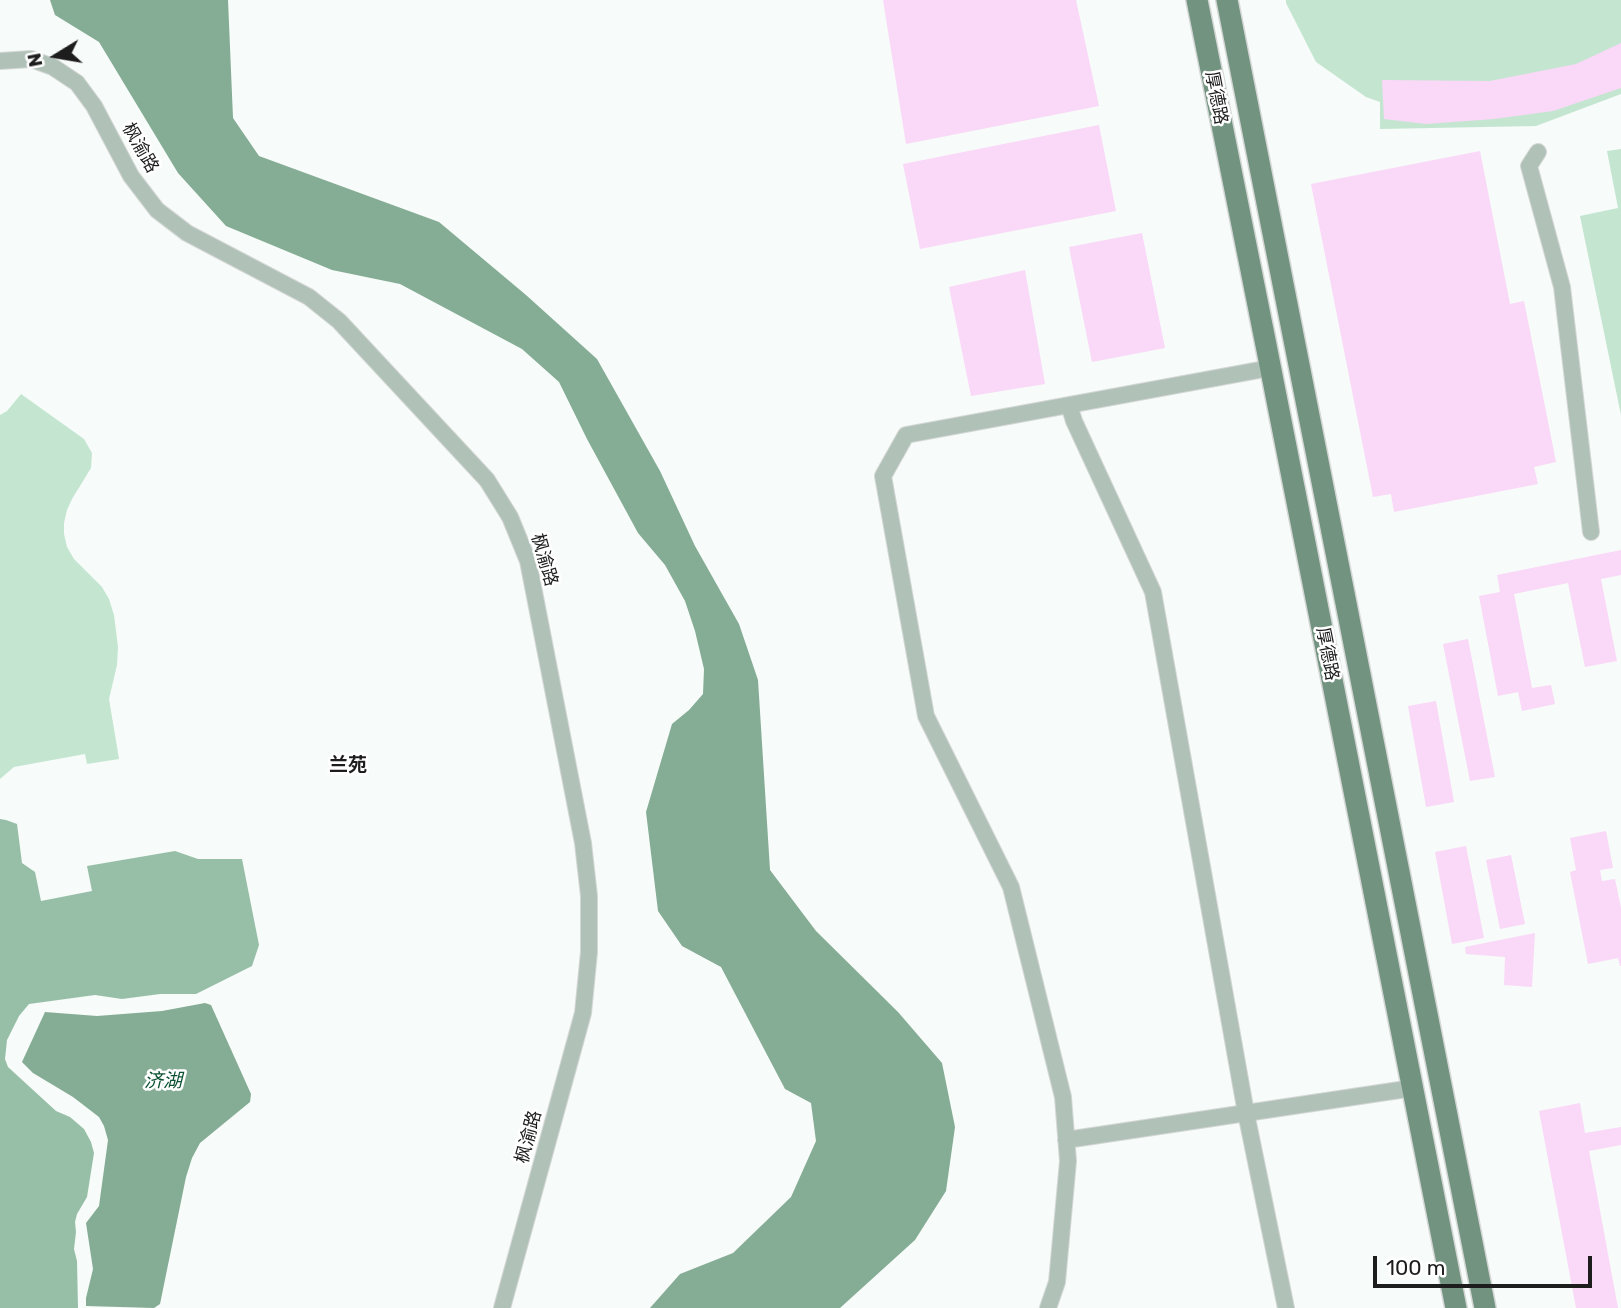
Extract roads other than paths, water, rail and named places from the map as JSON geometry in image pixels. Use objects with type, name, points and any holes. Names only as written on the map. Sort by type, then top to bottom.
[{"type":"main road","name":"厚德路","points":[[1197,0],[1456,1308]]},
{"type":"main road","name":"厚德路","points":[[1227,0],[1485,1308]]},
{"type":"street","name":"枫渝路","points":[[0,61],[31,59],[53,67],[77,83],[94,106],[131,176],[158,209],[187,233],[309,297],[340,321],[487,480],[510,517],[528,561],[583,843],[589,896],[589,952],[583,1013],[502,1308]]},
{"type":"street","points":[[1538,152],[1529,166],[1562,287],[1591,532]]},
{"type":"street","points":[[1048,1308],[1057,1282],[1068,1161],[1063,1097],[1011,887],[926,716],[883,476],[906,435],[1270,368]]},
{"type":"street","points":[[1069,405],[1153,592],[1246,1113],[1286,1308]]},
{"type":"street","points":[[1066,1140],[1413,1088]]},
{"type":"water","points":[[50,0],[228,0],[233,118],[259,156],[439,222],[597,359],[660,471],[695,546],[739,624],[758,680],[770,870],[816,931],[898,1012],[942,1063],[955,1127],[946,1191],[915,1240],[840,1308],[650,1308],[680,1274],[733,1253],[791,1197],[816,1141],[811,1103],[785,1089],[721,967],[682,946],[658,911],[646,812],[672,724],[703,694],[704,669],[685,601],[665,565],[638,533],[559,382],[522,349],[400,284],[332,270],[226,226],[178,173],[99,42],[55,15]]},
{"type":"water","name":"济湖","points":[[205,1003],[211,1005],[251,1094],[250,1102],[200,1143],[192,1158],[160,1304],[154,1308],[86,1306],[93,1269],[86,1223],[99,1206],[108,1140],[99,1117],[73,1097],[33,1073],[22,1062],[45,1012],[97,1016],[162,1011]]},
{"type":"district","name":"兰苑","points":[[348,766]]}]
